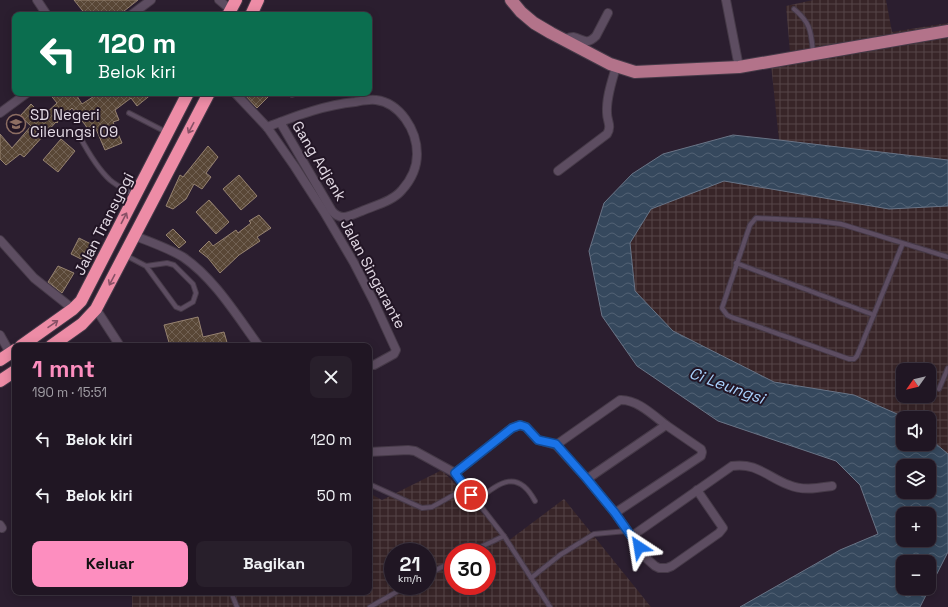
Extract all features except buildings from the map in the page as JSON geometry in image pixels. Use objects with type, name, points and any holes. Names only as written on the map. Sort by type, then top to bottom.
[{"type":"highway","name":"Jalan Transyogi","points":[[25,343],[73,309],[85,295],[186,96]]},
{"type":"highway","points":[[55,343],[82,324],[96,309],[207,96]]},
{"type":"highway","points":[[0,360],[12,353]]},
{"type":"highway","points":[[0,381],[12,373]]},
{"type":"main road","points":[[511,0],[521,12],[534,23],[563,40],[616,67],[635,72],[739,68],[948,31]]},
{"type":"street","points":[[37,0],[45,12]]},
{"type":"street","points":[[135,12],[151,0]]},
{"type":"street","points":[[219,0],[232,8]]},
{"type":"street","points":[[726,0],[739,68]]},
{"type":"street","points":[[563,40],[570,37],[585,41],[594,39],[608,12]]},
{"type":"street","points":[[558,172],[607,134],[610,126],[606,114],[607,102],[616,67]]},
{"type":"street","points":[[0,113],[23,96]]},
{"type":"street","name":"Jalan Singarante","points":[[238,96],[267,127],[295,167],[342,242],[374,302],[395,348],[394,354],[372,365]]},
{"type":"street","name":"Gang Adjenk","points":[[267,127],[280,122],[308,112],[340,103],[375,100],[386,102],[400,113],[412,132],[417,154],[415,170],[411,178],[395,197],[341,218],[332,211],[280,122]]},
{"type":"street","points":[[135,236],[165,248],[183,258],[199,271],[222,296],[257,343]]},
{"type":"street","points":[[0,240],[34,278],[73,309]]},
{"type":"street","points":[[96,309],[118,343]]},
{"type":"street","points":[[0,335],[12,351]]},
{"type":"street","points":[[556,444],[620,400],[625,400],[637,405],[701,449],[701,456],[615,513]]},
{"type":"street","points":[[372,452],[415,451],[455,473],[512,428],[520,425],[526,427],[538,440],[556,444],[615,513],[647,559],[655,566],[667,568],[719,533],[723,528],[697,490]]},
{"type":"street","points":[[587,479],[666,425]]},
{"type":"street","points":[[630,533],[732,466],[739,465],[766,472],[779,481],[791,486],[812,489],[832,486]]},
{"type":"lane","points":[[794,9],[804,16],[810,28],[813,55]]},
{"type":"lane","points":[[129,113],[168,133]]},
{"type":"lane","points":[[80,136],[90,155],[102,172],[110,180],[136,196]]},
{"type":"lane","points":[[903,243],[857,356],[854,359],[849,359],[731,317],[727,315],[722,308],[750,225],[756,218],[818,220],[841,224],[903,243],[948,257]]},
{"type":"lane","points":[[125,255],[146,266],[158,280],[176,307],[181,309],[193,302],[196,293],[193,284],[174,265],[167,262],[146,266]]},
{"type":"lane","points":[[736,263],[874,315]]},
{"type":"lane","points":[[939,389],[948,368]]},
{"type":"lane","points":[[455,473],[504,536],[550,607]]},
{"type":"lane","points":[[476,501],[503,482],[524,485],[530,491],[535,501]]},
{"type":"lane","points":[[372,485],[427,509],[466,488]]},
{"type":"lane","points":[[531,578],[560,555],[594,534],[630,533]]},
{"type":"lane","points":[[489,543],[504,536]]},
{"type":"lane","points":[[231,595],[237,607]]},
{"type":"lane","points":[[370,607],[391,595]]},
{"type":"shaded area","points":[[813,0],[886,0],[892,32],[948,23],[948,160],[779,140],[770,55],[790,52],[786,6]]},
{"type":"shaded area","points":[[724,181],[889,209],[948,206],[948,454],[936,444],[936,411],[896,411],[896,414],[854,395],[774,382],[673,331],[635,291],[630,243],[651,209]]},
{"type":"shaded area","points":[[442,470],[508,541],[564,499],[651,607],[132,607],[132,595],[372,595],[372,495],[382,500]]},
{"type":"water","name":"Ci Leungsi","points":[[733,135],[948,160],[948,206],[889,209],[724,181],[651,209],[630,243],[635,291],[673,331],[774,382],[854,395],[896,413],[896,451],[936,451],[936,444],[948,454],[948,552],[936,576],[936,555],[896,555],[896,595],[926,595],[920,607],[740,607],[840,550],[878,534],[860,485],[836,461],[718,421],[637,366],[602,316],[589,251],[604,203],[632,174],[663,154]]},
{"type":"place","name":"SD Negeri Cileungsi 09","points":[[16,124]]},
{"type":"route","points":[[471,495],[455,473],[512,428],[520,425],[526,427],[538,440],[556,444],[615,513],[639,547]]}]
